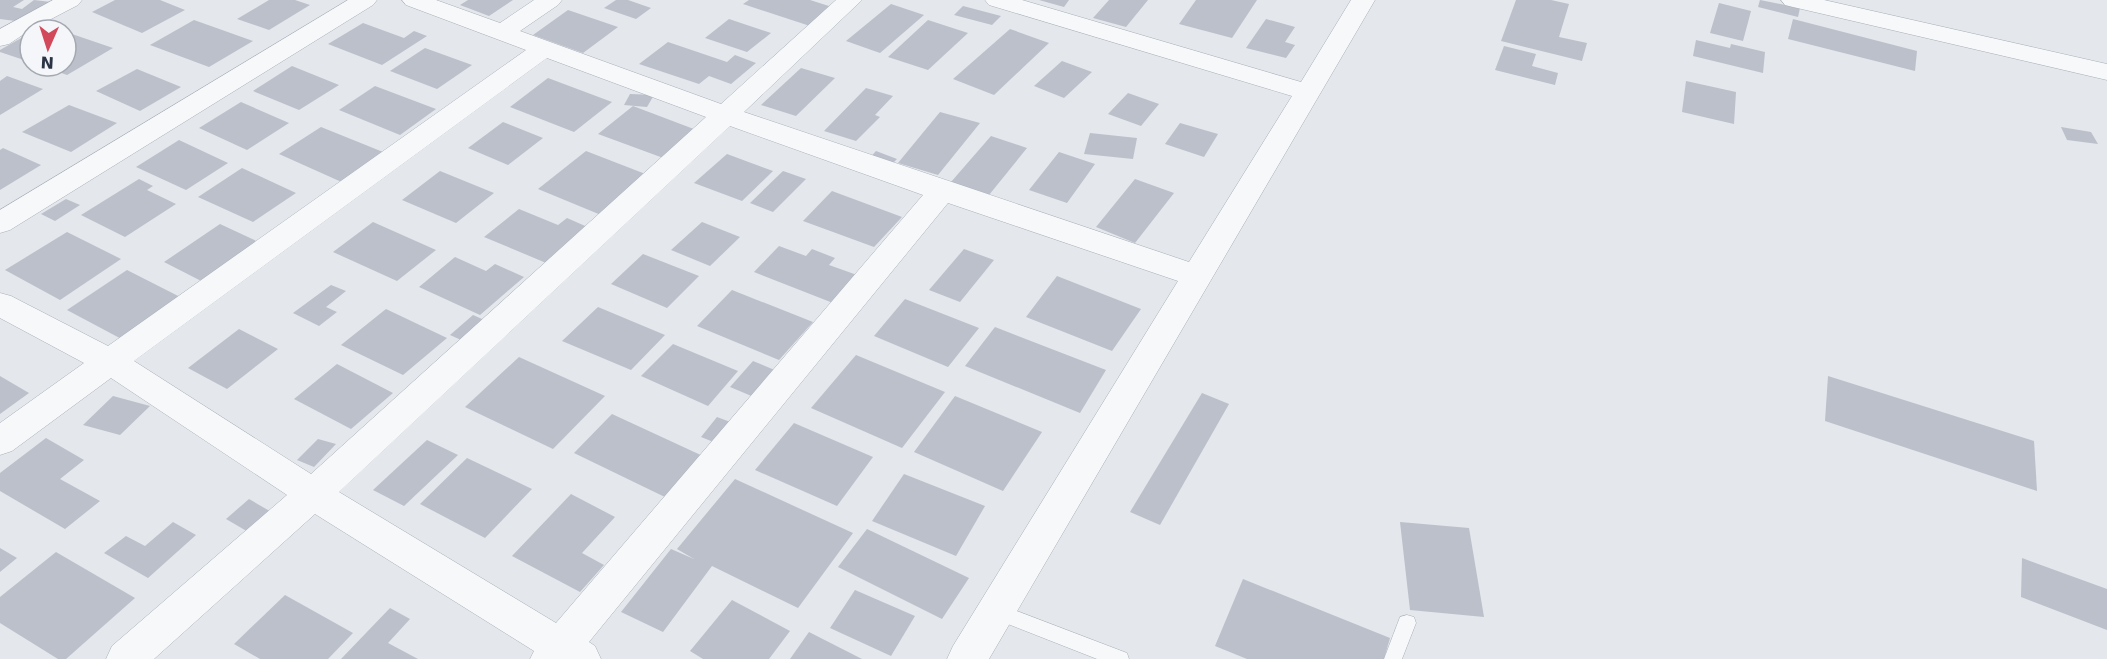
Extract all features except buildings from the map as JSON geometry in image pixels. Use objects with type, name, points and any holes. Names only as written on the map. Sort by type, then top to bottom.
[{"type":"street","points":[[0,39],[70,0]]},
{"type":"street","points":[[0,223],[365,0]]},
{"type":"street","points":[[414,0],[725,115],[942,191],[1197,276]]},
{"type":"street","points":[[503,32],[550,0]]},
{"type":"street","points":[[126,659],[313,494],[808,36],[850,0]]},
{"type":"street","points":[[997,0],[1308,92]]},
{"type":"street","points":[[967,659],[1363,0]]},
{"type":"street","points":[[1792,0],[2107,72]]},
{"type":"street","points":[[0,441],[544,48]]},
{"type":"street","points":[[0,304],[111,362],[563,655],[942,191]]},
{"type":"lane","points":[[996,611],[1120,659]]},
{"type":"lane","points":[[1393,659],[1407,624]]}]
